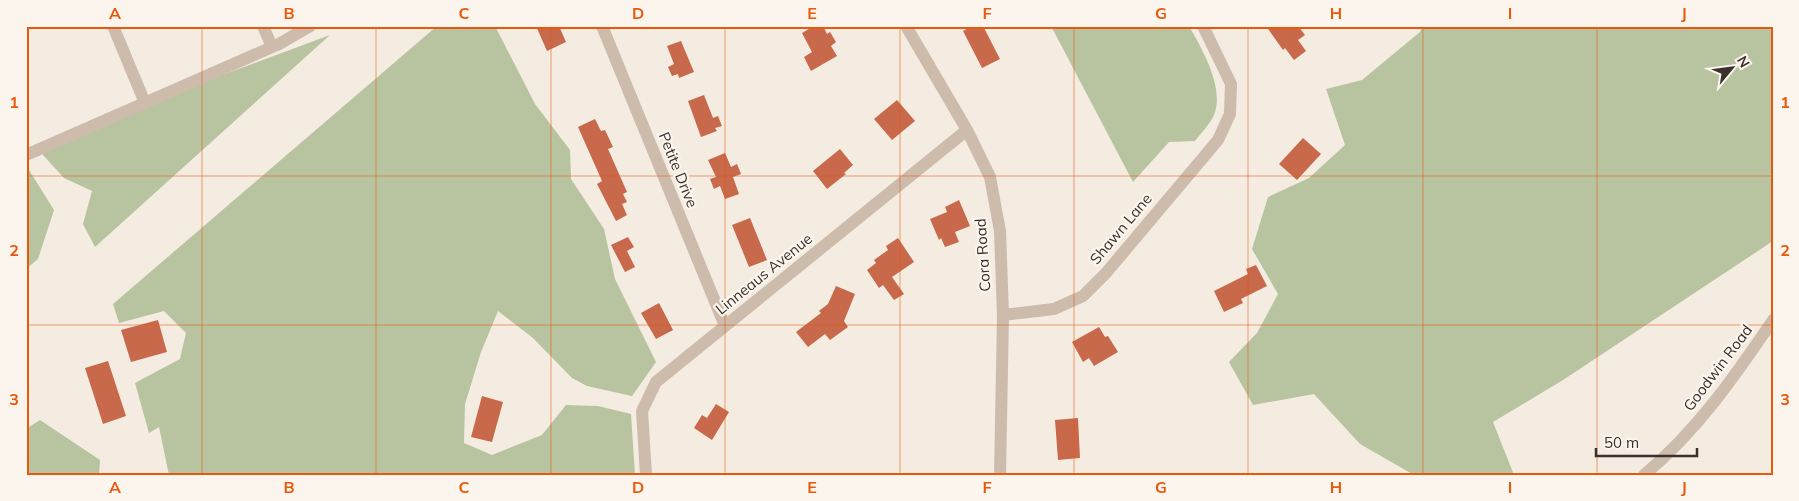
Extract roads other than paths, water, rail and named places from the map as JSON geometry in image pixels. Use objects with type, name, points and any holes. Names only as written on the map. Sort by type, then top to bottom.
[{"type":"street","points":[[113,26],[145,103]]},
{"type":"street","points":[[263,26],[272,48]]},
{"type":"street","points":[[26,155],[272,48],[310,26]]},
{"type":"street","name":"Petite Drive","points":[[602,26],[725,326]]},
{"type":"street","name":"Cora Road","points":[[906,26],[967,130],[990,177],[1000,231],[1002,315],[1000,475]]},
{"type":"street","name":"Shawn Lane","points":[[1002,315],[1054,309],[1083,296],[1106,273],[1218,140],[1230,114],[1231,84],[1204,26]]},
{"type":"street","name":"Linneaus Avenue","points":[[646,475],[642,410],[656,382],[967,130]]},
{"type":"street","name":"Goodwin Road","points":[[1644,475],[1687,435],[1721,393],[1773,320]]}]
